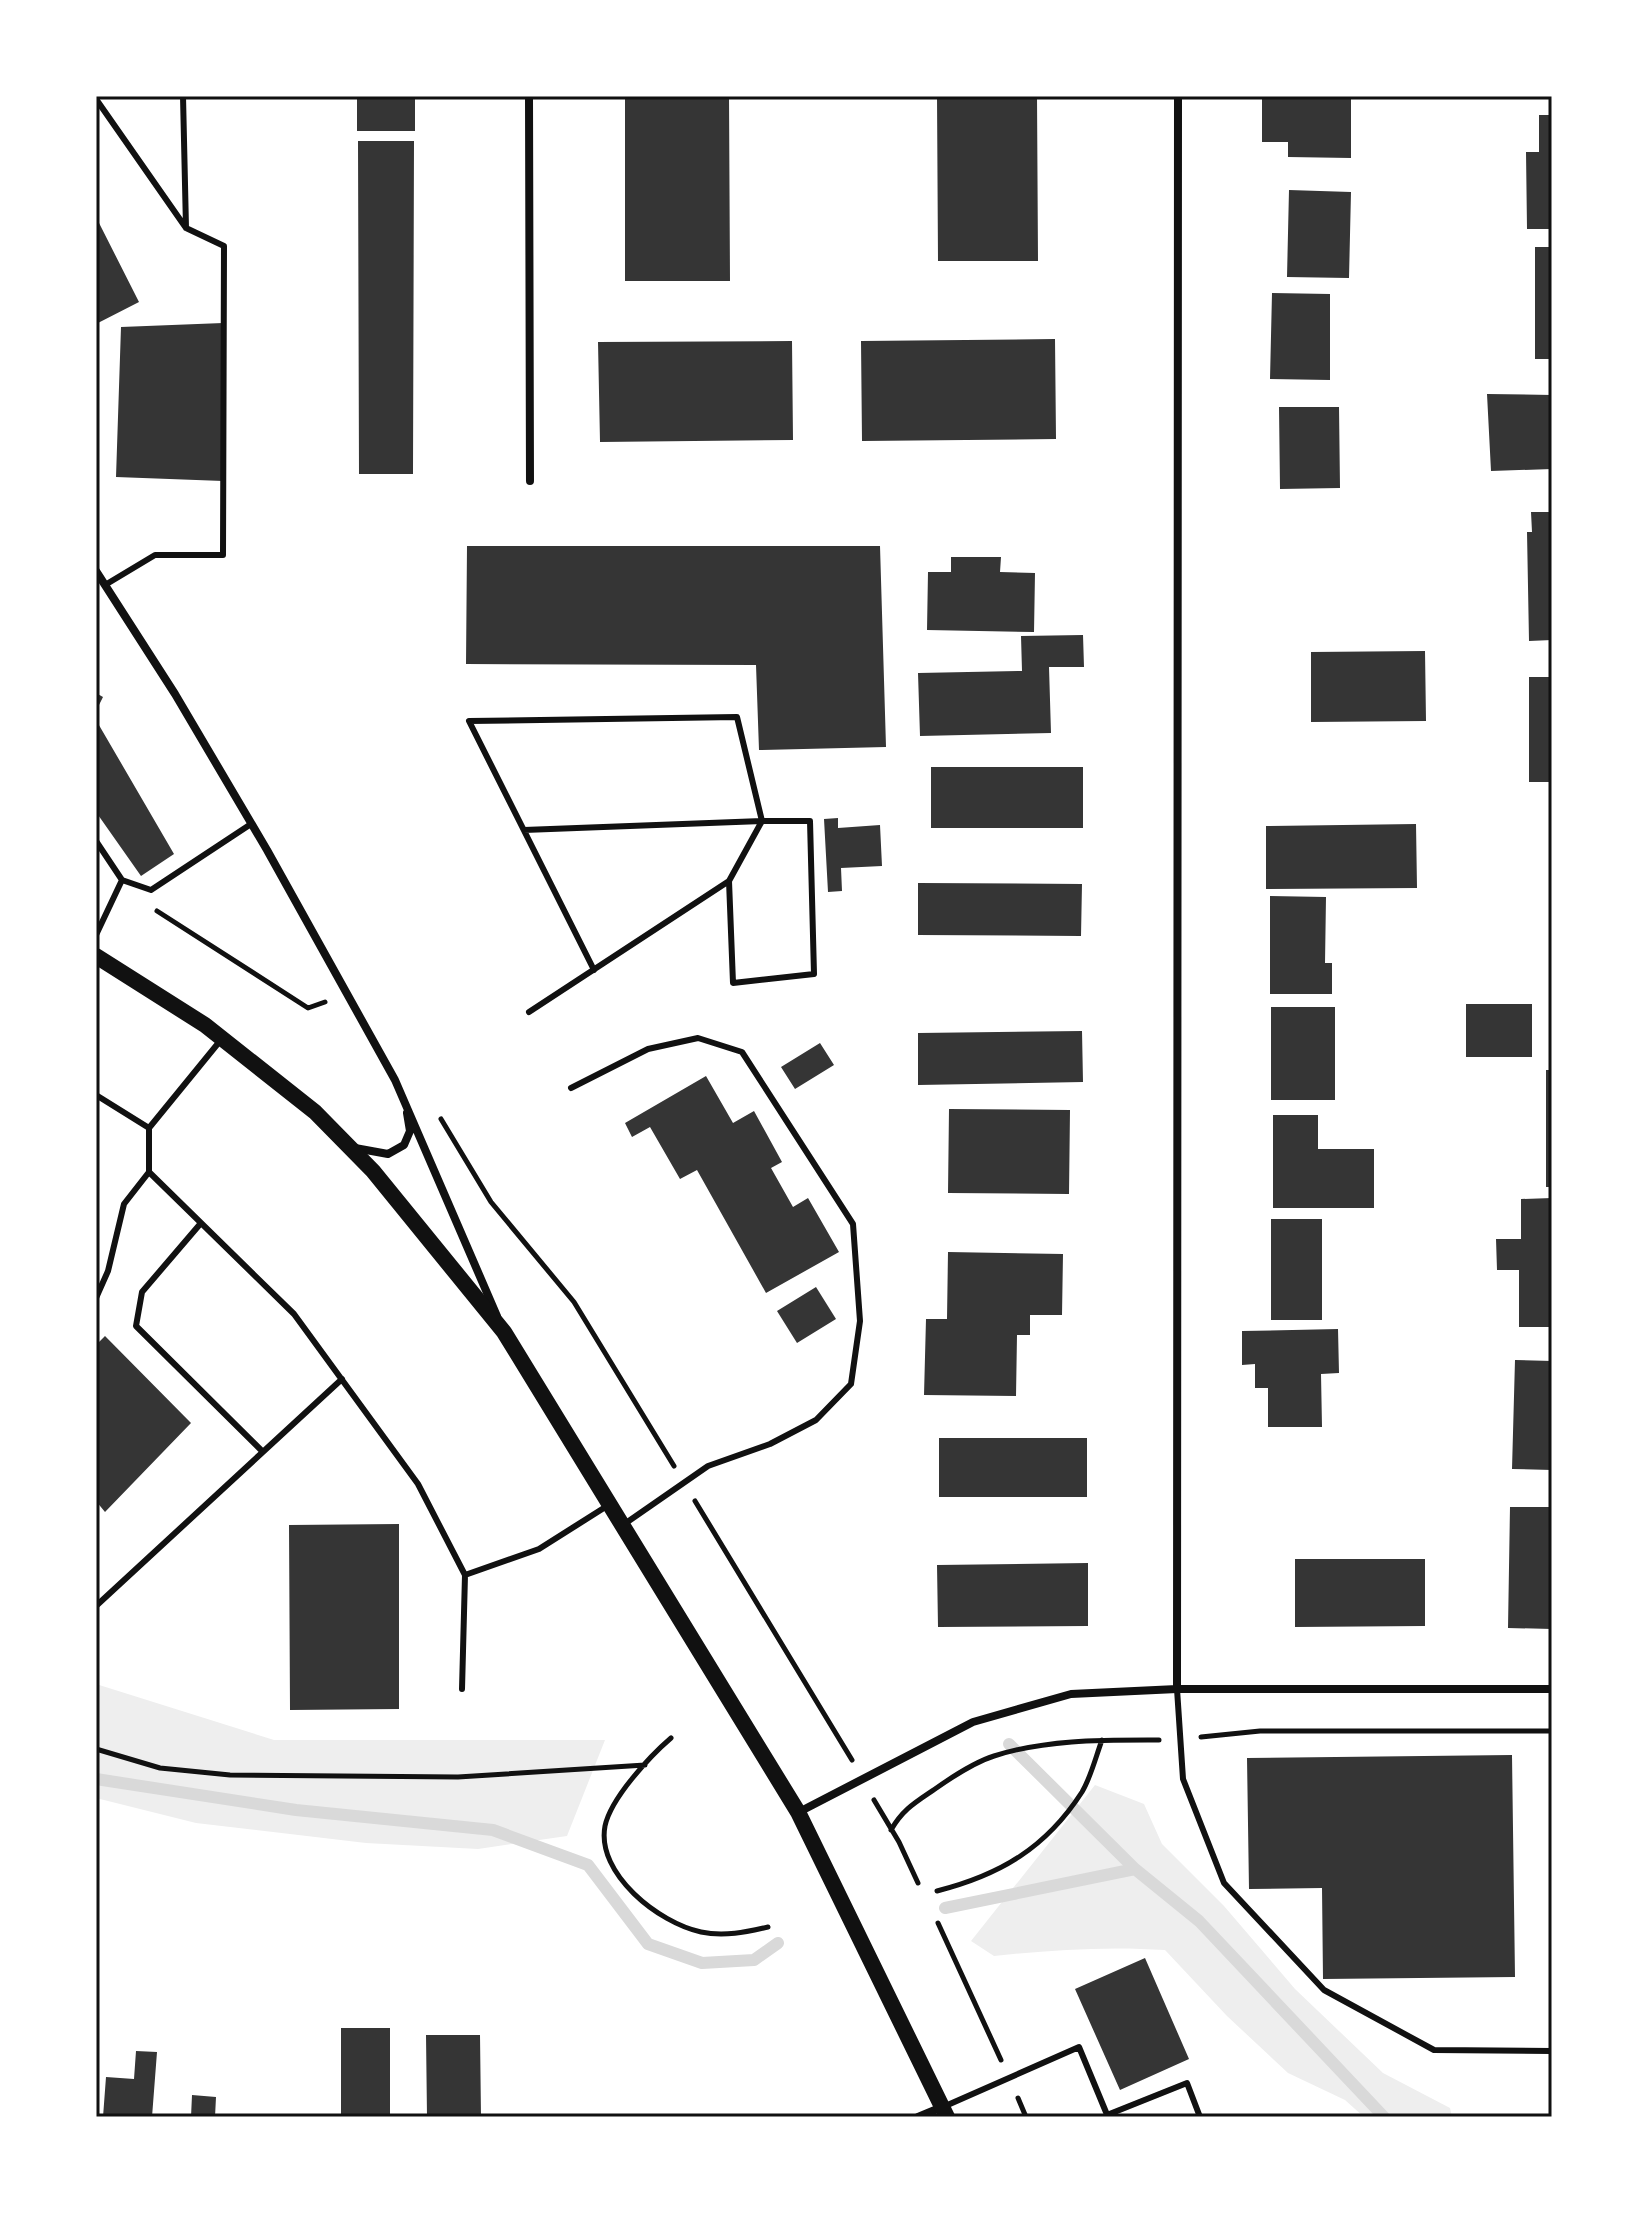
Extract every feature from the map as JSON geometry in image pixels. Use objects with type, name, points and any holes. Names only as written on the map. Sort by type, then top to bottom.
[{"type":"main road","points":[[96,956],[222,1038],[315,1112],[401,1204],[504,1332],[798,1812],[945,2112]]},
{"type":"street","points":[[529,96],[530,481]]},
{"type":"street","points":[[1177,1689],[1178,96]]},
{"type":"street","points":[[96,571],[175,694],[267,850],[404,1096],[504,1332]]},
{"type":"street","points":[[350,1148],[388,1154],[404,1145],[410,1131],[404,1096]]},
{"type":"street","points":[[798,1812],[973,1722],[1071,1694],[1177,1689],[1552,1689]]},
{"type":"street","points":[[918,2117],[945,2112]]},
{"type":"lane","points":[[183,96],[186,228]]},
{"type":"lane","points":[[96,99],[186,228],[224,246],[223,555],[155,555],[105,585]]},
{"type":"lane","points":[[529,1012],[594,970],[729,881],[762,821],[737,717],[469,721],[594,970]]},
{"type":"lane","points":[[524,830],[810,821],[814,974],[733,983],[729,881]]},
{"type":"lane","points":[[96,841],[122,880],[151,890],[251,824]]},
{"type":"lane","points":[[96,935],[122,880]]},
{"type":"lane","points":[[96,1298],[108,1271],[124,1204],[149,1172],[149,1128],[222,1038]]},
{"type":"lane","points":[[571,1088],[648,1049],[698,1038],[742,1052],[853,1224],[860,1321],[851,1384],[816,1420],[770,1444],[708,1466],[623,1525]]},
{"type":"lane","points":[[96,1095],[149,1128]]},
{"type":"lane","points":[[149,1172],[294,1314],[418,1484],[465,1575],[462,1689]]},
{"type":"lane","points":[[201,1223],[142,1292],[136,1326],[263,1452]]},
{"type":"lane","points":[[96,1606],[342,1379]]},
{"type":"lane","points":[[465,1575],[539,1549],[610,1504]]},
{"type":"lane","points":[[1177,1689],[1183,1779],[1224,1883],[1324,1990],[1434,2050],[1552,2051]]},
{"type":"lane","points":[[945,2112],[1009,2078],[1079,2047],[1108,2116],[1187,2083],[1200,2117]]},
{"type":"path","points":[[118,889],[308,1008],[346,993]]},
{"type":"path","points":[[440,1117],[491,1202],[574,1302],[862,1779],[918,1883]]},
{"type":"path","points":[[891,1830],[901,1813],[941,1785],[992,1756],[1044,1746],[1102,1740],[1179,1740],[1260,1731],[1552,1731]]},
{"type":"path","points":[[671,1738],[656,1751],[617,1801],[605,1826],[607,1855],[619,1879],[646,1904],[700,1932],[735,1934],[768,1927]]},
{"type":"path","points":[[937,1891],[973,1882],[1018,1859],[1040,1843],[1083,1791],[1102,1740]]},
{"type":"path","points":[[96,1749],[160,1768],[230,1775],[458,1777],[645,1765]]},
{"type":"path","points":[[938,1923],[1026,2117]]},
{"type":"shaded area","points":[[96,1684],[274,1740],[605,1740],[567,1836],[478,1849],[366,1843],[196,1823],[96,1798]]},
{"type":"shaded area","points":[[1095,1785],[1144,1804],[1162,1844],[1224,1906],[1295,1989],[1383,2073],[1450,2108],[1452,2117],[1364,2117],[1345,2100],[1288,2073],[1227,2016],[1165,1950],[1079,1949],[994,1956],[971,1941]]},
{"type":"building","points":[[357,96],[415,96],[415,131],[357,131]]},
{"type":"building","points":[[625,96],[729,96],[730,281],[625,281]]},
{"type":"building","points":[[937,96],[1037,96],[1038,261],[938,261]]},
{"type":"building","points":[[1262,96],[1351,96],[1351,158],[1288,157],[1288,142],[1262,142]]},
{"type":"building","points":[[1539,115],[1552,115],[1552,229],[1527,229],[1526,152],[1539,152]]},
{"type":"building","points":[[358,141],[414,141],[413,474],[359,474]]},
{"type":"building","points":[[1289,190],[1351,192],[1349,278],[1287,277]]},
{"type":"building","points":[[96,217],[139,302],[96,324]]},
{"type":"building","points":[[1535,247],[1552,247],[1552,359],[1535,359]]},
{"type":"building","points":[[1272,293],[1330,294],[1330,380],[1270,379]]},
{"type":"building","points":[[223,323],[223,481],[116,477],[121,327]]},
{"type":"building","points":[[1055,339],[1056,439],[862,441],[861,341]]},
{"type":"building","points":[[792,341],[793,440],[600,442],[598,342]]},
{"type":"building","points":[[1487,394],[1552,395],[1552,469],[1491,471]]},
{"type":"building","points":[[1279,407],[1339,407],[1340,488],[1280,489]]},
{"type":"building","points":[[1531,512],[1552,512],[1552,640],[1529,641],[1527,532],[1532,532]]},
{"type":"building","points":[[467,546],[880,546],[886,747],[759,750],[756,665],[466,664]]},
{"type":"building","points":[[951,557],[1001,557],[1000,572],[1035,573],[1034,632],[927,630],[928,572],[951,572]]},
{"type":"building","points":[[1083,635],[1084,667],[1049,667],[1051,733],[920,736],[918,673],[1022,671],[1021,636]]},
{"type":"building","points":[[1425,651],[1426,721],[1311,722],[1311,652]]},
{"type":"building","points":[[1529,677],[1552,677],[1552,782],[1529,782]]},
{"type":"building","points":[[96,693],[103,697],[96,711]]},
{"type":"building","points":[[96,720],[174,854],[141,876],[96,812]]},
{"type":"building","points":[[931,767],[1083,767],[1083,828],[931,828]]},
{"type":"building","points":[[838,818],[838,828],[880,825],[882,866],[841,868],[842,891],[828,892],[824,819]]},
{"type":"building","points":[[1416,824],[1417,888],[1266,889],[1266,826]]},
{"type":"building","points":[[918,883],[1082,884],[1081,936],[918,935]]},
{"type":"building","points":[[1270,896],[1326,897],[1325,963],[1332,963],[1332,994],[1270,994]]},
{"type":"building","points":[[1466,1004],[1532,1004],[1532,1057],[1466,1057]]},
{"type":"building","points":[[1271,1007],[1335,1007],[1335,1100],[1271,1100]]},
{"type":"building","points":[[1082,1031],[1083,1082],[918,1085],[918,1033]]},
{"type":"building","points":[[820,1043],[834,1065],[795,1089],[781,1067]]},
{"type":"building","points":[[1546,1070],[1552,1070],[1552,1187],[1546,1187]]},
{"type":"building","points":[[706,1076],[733,1123],[754,1111],[782,1162],[771,1168],[793,1207],[808,1198],[839,1252],[766,1293],[697,1170],[680,1179],[650,1127],[632,1137],[625,1123]]},
{"type":"building","points":[[949,1109],[1070,1110],[1069,1194],[948,1193]]},
{"type":"building","points":[[1273,1115],[1318,1115],[1318,1149],[1374,1149],[1374,1208],[1273,1208]]},
{"type":"building","points":[[1552,1198],[1552,1327],[1519,1327],[1519,1270],[1497,1270],[1496,1239],[1521,1239],[1521,1199]]},
{"type":"building","points":[[1271,1219],[1322,1219],[1322,1320],[1271,1320]]},
{"type":"building","points":[[948,1252],[1063,1254],[1062,1315],[1030,1315],[1030,1335],[1017,1335],[1016,1396],[924,1395],[926,1319],[947,1319]]},
{"type":"building","points":[[816,1287],[836,1319],[797,1343],[777,1311]]},
{"type":"building","points":[[1338,1329],[1339,1373],[1321,1374],[1322,1427],[1268,1427],[1268,1388],[1255,1388],[1255,1364],[1242,1365],[1242,1331]]},
{"type":"building","points":[[105,1336],[191,1423],[105,1512],[96,1501],[96,1345]]},
{"type":"building","points":[[1515,1360],[1552,1361],[1552,1470],[1512,1469]]},
{"type":"building","points":[[939,1438],[1087,1438],[1087,1497],[939,1497]]},
{"type":"building","points":[[1510,1507],[1552,1507],[1552,1629],[1508,1628]]},
{"type":"building","points":[[399,1524],[399,1709],[290,1710],[289,1525]]},
{"type":"building","points":[[1295,1559],[1425,1559],[1425,1626],[1295,1627]]},
{"type":"building","points":[[1088,1563],[1088,1626],[938,1627],[937,1565]]},
{"type":"building","points":[[1512,1755],[1515,1977],[1323,1979],[1322,1888],[1249,1889],[1247,1758]]},
{"type":"building","points":[[1145,1958],[1189,2059],[1120,2090],[1075,1989]]},
{"type":"building","points":[[341,2028],[390,2028],[390,2117],[341,2117]]},
{"type":"building","points":[[426,2035],[480,2035],[481,2117],[427,2117]]},
{"type":"building","points":[[136,2051],[157,2052],[152,2117],[103,2117],[106,2077],[134,2079]]},
{"type":"building","points":[[192,2095],[216,2097],[215,2117],[191,2117]]},
{"type":"waterway","points":[[1009,1744],[1135,1869],[1199,1921],[1384,2117]]},
{"type":"waterway","points":[[96,1779],[296,1810],[493,1830],[588,1865],[648,1944],[702,1963],[754,1960],[778,1943]]},
{"type":"waterway","points":[[945,1908],[1135,1869]]}]
